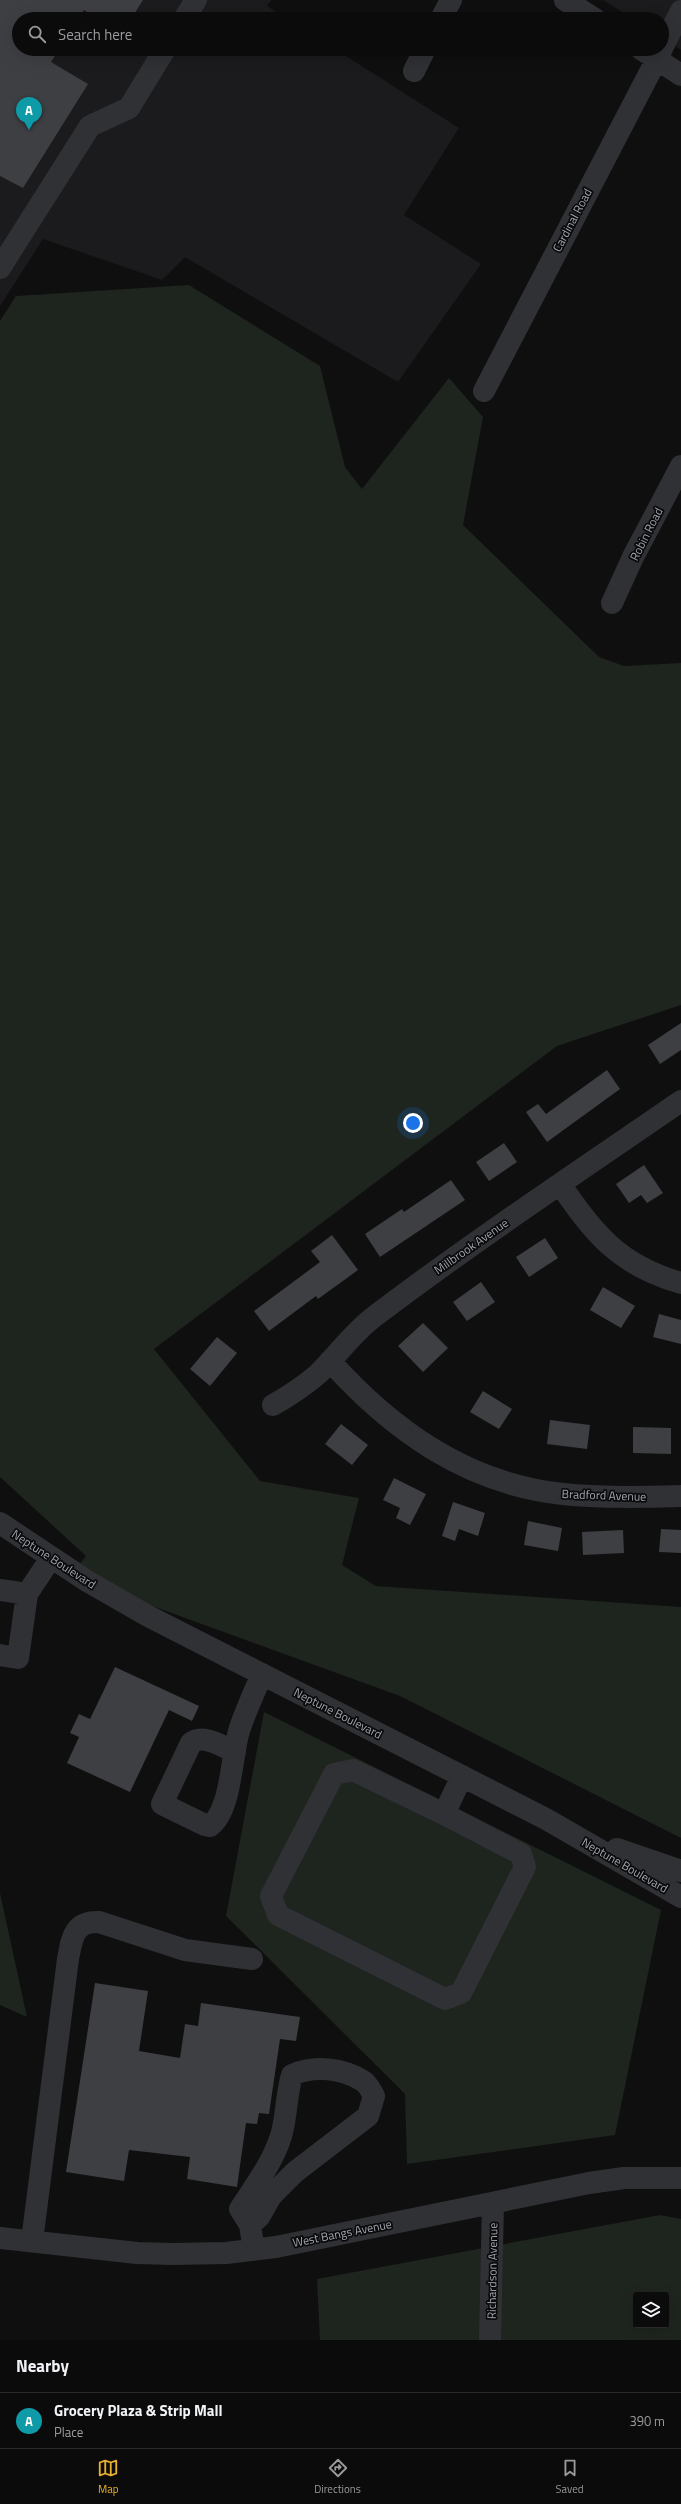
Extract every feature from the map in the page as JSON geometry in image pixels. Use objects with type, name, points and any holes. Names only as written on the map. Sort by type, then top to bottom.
[{"type":"street","points":[[188,12],[196,0]]},
{"type":"street","points":[[445,12],[451,0]]},
{"type":"street","points":[[565,0],[584,12]]},
{"type":"street","name":"Cardinal Road","points":[[669,29],[681,11]]},
{"type":"street","points":[[0,268],[90,126],[129,108],[162,56]]},
{"type":"street","points":[[414,71],[422,56]]},
{"type":"street","name":"Cardinal Road","points":[[484,391],[652,56]]},
{"type":"street","points":[[660,56],[681,75]]},
{"type":"street","name":"Robin Road","points":[[612,603],[633,557],[681,466]]},
{"type":"street","name":"Millbrook Avenue","points":[[273,1405],[297,1391],[330,1360],[353,1333],[374,1317],[560,1184],[681,1101]]},
{"type":"street","points":[[560,1184],[588,1225],[617,1252],[653,1274],[681,1283]]},
{"type":"street","name":"Bradford Avenue","points":[[330,1360],[383,1415],[402,1430],[450,1459],[486,1475],[524,1487],[561,1494],[599,1497],[681,1496]]},
{"type":"street","name":"Neptune Boulevard","points":[[0,1523],[51,1558],[148,1616],[462,1776],[574,1835],[681,1897]]},
{"type":"street","points":[[0,1655],[18,1658],[27,1594],[51,1558]]},
{"type":"street","points":[[0,1590],[27,1594]]},
{"type":"street","points":[[235,1752],[239,1732],[262,1674]]},
{"type":"street","points":[[353,1770],[444,1814],[521,1854],[526,1867],[461,1993],[445,1999],[278,1915],[271,1896],[334,1774],[353,1770]]},
{"type":"street","points":[[444,1814],[462,1776]]},
{"type":"street","points":[[574,1835],[681,1871]]},
{"type":"street","points":[[32,2241],[68,1959],[72,1937],[78,1927],[88,1922],[98,1922],[185,1950],[252,1960]]},
{"type":"street","points":[[250,2225],[260,2217],[271,2196],[295,2172],[368,2116],[374,2096],[365,2081],[338,2070],[306,2069],[292,2075],[288,2088],[282,2134],[276,2150],[240,2209],[250,2225],[254,2250]]},
{"type":"street","name":"West Bangs Avenue","points":[[0,2238],[137,2253],[226,2253],[254,2250],[624,2178],[681,2178]]},
{"type":"street","name":"Richardson Avenue","points":[[490,2340],[494,2203]]},
{"type":"shaded area","points":[[0,0],[271,0],[267,6],[276,12],[12,12],[12,56],[346,56],[459,128],[404,215],[481,264],[398,382],[185,257],[162,280],[43,239],[0,306]]},
{"type":"shaded area","points":[[603,0],[681,0],[681,50],[669,42],[669,12],[622,12]]},
{"type":"shaded area","points":[[189,285],[320,366],[345,467],[362,489],[449,378],[483,417],[463,525],[599,657],[624,666],[681,663],[681,1005],[557,1046],[154,1349],[260,1481],[359,1498],[342,1565],[376,1586],[681,1607],[681,1838],[400,1696],[70,1576],[86,1556],[0,1477],[0,321],[16,296]]},
{"type":"shaded area","points":[[264,1712],[661,1910],[615,2135],[407,2164],[405,2094],[226,1916]]},
{"type":"shaded area","points":[[0,1893],[27,2017],[0,2005]]},
{"type":"shaded area","points":[[660,2215],[681,2219],[681,2340],[320,2340],[317,2279]]},
{"type":"building","points":[[0,0],[143,0],[135,12],[87,12],[84,10],[83,12],[12,12],[12,56],[55,56],[51,62],[88,84],[23,188],[0,176]]},
{"type":"building","points":[[681,1023],[681,1050],[660,1064],[648,1045]]},
{"type":"building","points":[[607,1070],[620,1089],[547,1142],[526,1112],[538,1104],[546,1114]]},
{"type":"building","points":[[504,1143],[517,1162],[489,1181],[476,1162]]},
{"type":"building","points":[[644,1165],[663,1193],[647,1203],[641,1195],[629,1203],[616,1184]]},
{"type":"building","points":[[451,1180],[465,1200],[380,1257],[365,1234],[402,1209],[404,1212]]},
{"type":"building","points":[[332,1235],[358,1270],[318,1299],[316,1296],[269,1331],[254,1311],[320,1262],[311,1251]]},
{"type":"building","points":[[545,1238],[558,1258],[529,1277],[516,1257]]},
{"type":"building","points":[[481,1282],[495,1302],[467,1321],[453,1302]]},
{"type":"building","points":[[603,1287],[635,1306],[621,1328],[590,1310]]},
{"type":"building","points":[[659,1314],[681,1320],[681,1344],[653,1337]]},
{"type":"building","points":[[423,1323],[448,1348],[423,1372],[398,1346]]},
{"type":"building","points":[[217,1337],[237,1353],[210,1386],[190,1369]]},
{"type":"building","points":[[483,1391],[512,1409],[499,1429],[470,1412]]},
{"type":"building","points":[[550,1420],[590,1425],[587,1449],[547,1444]]},
{"type":"building","points":[[341,1424],[368,1445],[352,1465],[325,1444]]},
{"type":"building","points":[[633,1427],[671,1428],[671,1454],[633,1453]]},
{"type":"building","points":[[394,1478],[426,1494],[410,1525],[396,1518],[400,1508],[383,1500]]},
{"type":"building","points":[[453,1502],[485,1513],[478,1536],[459,1529],[455,1541],[442,1536]]},
{"type":"building","points":[[528,1521],[562,1528],[558,1551],[524,1545]]},
{"type":"building","points":[[661,1529],[681,1530],[681,1553],[659,1552]]},
{"type":"building","points":[[623,1530],[624,1553],[583,1555],[582,1532]]},
{"type":"building","points":[[115,1667],[199,1706],[192,1721],[169,1710],[130,1792],[67,1763],[79,1737],[70,1733],[79,1714],[90,1719]]},
{"type":"building","points":[[95,1983],[148,1991],[139,2051],[180,2058],[185,2024],[198,2026],[201,2003],[300,2017],[296,2041],[280,2039],[269,2114],[259,2113],[257,2124],[246,2123],[237,2187],[187,2179],[190,2157],[129,2150],[124,2181],[66,2172]]},
{"type":"place","name":"Grocery Plaza & Strip Mall","points":[[29,130]]}]
